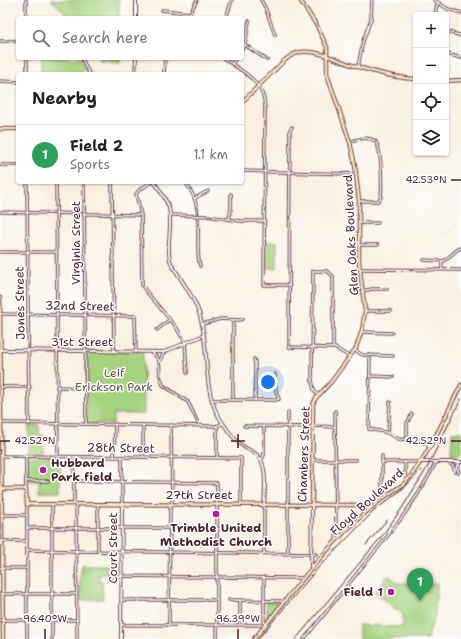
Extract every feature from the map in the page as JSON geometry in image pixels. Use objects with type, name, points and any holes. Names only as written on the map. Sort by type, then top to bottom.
[{"type":"main road","name":"Glen Oaks Boulevard","points":[[300,0],[317,26],[327,47],[327,74],[350,142],[357,174],[359,201],[358,245],[365,311],[362,332],[354,350],[331,382],[318,395]]},
{"type":"main road","points":[[244,100],[285,60],[296,53],[301,52],[311,52],[358,67],[398,77],[413,79]]},
{"type":"main road","points":[[449,81],[461,80]]},
{"type":"main road","points":[[0,129],[16,129]]},
{"type":"main road","points":[[0,298],[1,620],[3,639]]},
{"type":"main road","name":"Floyd Boulevard","points":[[254,639],[311,568],[337,540],[370,508],[404,484],[422,462],[461,385]]},
{"type":"main road","name":"Chambers Street","points":[[312,505],[312,404],[318,395]]},
{"type":"main road","points":[[1,489],[26,489],[27,504]]},
{"type":"main road","name":"27th Street","points":[[27,504],[360,505],[370,508]]},
{"type":"street","points":[[26,0],[26,16]]},
{"type":"street","points":[[136,0],[136,16]]},
{"type":"street","points":[[162,10],[190,13],[197,0]]},
{"type":"street","points":[[227,16],[232,0]]},
{"type":"street","points":[[261,0],[265,6],[275,35]]},
{"type":"street","points":[[358,67],[363,41],[371,19],[372,0]]},
{"type":"street","points":[[434,0],[448,9],[461,13]]},
{"type":"street","points":[[435,12],[438,3]]},
{"type":"street","points":[[249,21],[245,45],[267,60]]},
{"type":"street","points":[[449,32],[461,36]]},
{"type":"street","points":[[0,41],[16,42]]},
{"type":"street","points":[[449,55],[461,58]]},
{"type":"street","points":[[27,60],[27,72]]},
{"type":"street","points":[[83,60],[89,72]]},
{"type":"street","points":[[135,72],[136,60]]},
{"type":"street","points":[[164,72],[165,60]]},
{"type":"street","points":[[226,60],[243,72]]},
{"type":"street","points":[[232,64],[235,60]]},
{"type":"street","points":[[244,73],[253,79],[259,86],[265,101],[264,284],[289,285]]},
{"type":"street","points":[[0,81],[16,82]]},
{"type":"street","points":[[292,126],[290,130],[289,347],[332,348],[338,349],[350,357]]},
{"type":"street","points":[[350,142],[358,139],[371,139],[376,142],[378,146],[381,167],[381,197],[378,201],[359,201]]},
{"type":"street","points":[[0,165],[16,165]]},
{"type":"street","points":[[244,171],[357,174]]},
{"type":"street","name":"Jones Street","points":[[27,184],[30,387],[29,424]]},
{"type":"street","points":[[56,184],[58,457]]},
{"type":"street","name":"Virginia Street","points":[[84,184],[86,424]]},
{"type":"street","points":[[112,184],[114,351]]},
{"type":"street","points":[[150,184],[137,192],[136,197],[141,215],[142,285],[178,330],[186,343],[187,373]]},
{"type":"street","points":[[155,184],[162,193],[167,203],[170,215],[169,252],[171,262],[193,298],[202,324],[207,374],[212,400],[223,423],[244,448],[255,454],[261,460],[264,470],[264,553]]},
{"type":"street","points":[[185,184],[195,198],[198,215],[198,250],[200,266]]},
{"type":"street","points":[[195,198],[208,191]]},
{"type":"street","points":[[229,219],[232,209],[231,194]]},
{"type":"street","points":[[0,212],[141,215]]},
{"type":"street","points":[[170,215],[198,215],[241,221],[264,221]]},
{"type":"street","points":[[359,223],[378,223]]},
{"type":"street","points":[[358,245],[378,245]]},
{"type":"street","points":[[424,260],[442,261],[461,248]]},
{"type":"street","points":[[0,252],[56,252]]},
{"type":"street","points":[[442,261],[442,270]]},
{"type":"street","points":[[360,269],[461,270]]},
{"type":"street","name":"Chambers Street","points":[[318,395],[314,390],[312,381],[313,271],[327,271],[332,276],[332,348]]},
{"type":"street","points":[[362,291],[387,289]]},
{"type":"street","points":[[365,311],[391,311]]},
{"type":"street","name":"32nd Street","points":[[0,314],[135,316],[136,352]]},
{"type":"street","points":[[202,324],[221,319],[243,319]]},
{"type":"street","points":[[157,330],[170,320]]},
{"type":"street","points":[[232,400],[233,320]]},
{"type":"street","points":[[362,332],[392,334]]},
{"type":"street","points":[[159,363],[164,352],[204,335]]},
{"type":"street","name":"31st Street","points":[[0,350],[164,352]]},
{"type":"street","points":[[354,350],[363,355],[393,356]]},
{"type":"street","points":[[152,352],[156,356],[159,363],[160,376],[163,385],[188,402],[199,426]]},
{"type":"street","points":[[370,355],[369,429],[388,433],[396,438],[421,441],[430,447]]},
{"type":"street","points":[[254,359],[255,400]]},
{"type":"street","points":[[212,400],[279,399],[276,391],[275,374]]},
{"type":"street","points":[[370,376],[393,377]]},
{"type":"street","points":[[0,387],[30,387]]},
{"type":"street","points":[[57,387],[86,388]]},
{"type":"street","points":[[388,433],[390,402]]},
{"type":"street","points":[[335,411],[335,505],[337,540]]},
{"type":"street","points":[[288,412],[288,553]]},
{"type":"street","points":[[407,439],[407,422],[412,414]]},
{"type":"street","points":[[1,423],[217,426],[223,423]]},
{"type":"street","points":[[114,456],[115,424]]},
{"type":"street","points":[[143,424],[143,457]]},
{"type":"street","points":[[169,625],[169,528],[172,482],[172,425]]},
{"type":"street","points":[[217,426],[217,457]]},
{"type":"street","points":[[244,426],[335,427]]},
{"type":"street","points":[[261,460],[264,455],[264,426]]},
{"type":"street","name":"28th Street","points":[[1,456],[241,458],[241,505]]},
{"type":"street","points":[[26,456],[26,489]]},
{"type":"street","points":[[382,456],[382,486],[388,495]]},
{"type":"street","points":[[74,457],[77,639]]},
{"type":"street","name":"Court Street","points":[[121,639],[122,457]]},
{"type":"street","points":[[312,460],[356,460]]},
{"type":"street","points":[[382,462],[459,462]]},
{"type":"street","points":[[405,462],[405,476],[407,480]]},
{"type":"street","points":[[304,639],[410,507],[436,462]]},
{"type":"street","points":[[447,462],[453,466],[456,472],[459,462]]},
{"type":"street","points":[[459,462],[458,473],[461,466]]},
{"type":"street","points":[[27,481],[48,481]]},
{"type":"street","points":[[74,481],[217,483],[217,639]]},
{"type":"street","points":[[27,504],[27,639]]},
{"type":"street","points":[[52,504],[52,639]]},
{"type":"street","points":[[98,504],[98,552]]},
{"type":"street","name":"Chambers Street","points":[[311,568],[312,505]]},
{"type":"street","points":[[1,515],[27,515]]},
{"type":"street","points":[[27,528],[240,529]]},
{"type":"street","points":[[1,541],[27,541]]},
{"type":"street","points":[[27,550],[316,554]]},
{"type":"street","points":[[1,568],[27,568]]},
{"type":"street","points":[[109,576],[217,576],[303,579]]},
{"type":"street","points":[[122,625],[265,625],[264,577]]},
{"type":"street","points":[[1,594],[76,594]]},
{"type":"street","points":[[122,600],[217,600]]},
{"type":"street","points":[[229,600],[264,600],[281,601],[284,603]]},
{"type":"street","points":[[240,600],[240,624]]},
{"type":"street","points":[[1,620],[76,620]]},
{"type":"green space","points":[[51,0],[119,0],[119,16],[65,16],[65,13]]},
{"type":"green space","points":[[41,60],[82,60],[85,70],[79,72],[41,72]]},
{"type":"green space","points":[[120,60],[120,63],[100,61]]},
{"type":"green space","points":[[267,242],[277,242],[277,268],[266,268]]},
{"type":"green space","name":"Leif Erickson Park","points":[[86,351],[143,352],[144,414],[114,414],[113,424],[86,424]]},
{"type":"green space","points":[[29,425],[39,425],[39,435],[43,435],[43,454],[29,454]]},
{"type":"green space","points":[[452,432],[461,432],[461,454],[451,454]]},
{"type":"green space","points":[[27,457],[60,457],[60,492],[39,492],[39,481],[27,481]]},
{"type":"green space","points":[[82,565],[107,565],[106,574],[99,575],[99,581],[102,581],[103,599],[80,600],[80,577]]},
{"type":"green space","points":[[388,575],[398,583],[437,584],[435,615],[427,639],[359,639],[359,625],[403,627],[403,615],[375,592]]},
{"type":"green space","points":[[266,602],[281,602],[267,621]]},
{"type":"waterway","points":[[443,235],[453,229],[457,224]]},
{"type":"railway","points":[[296,639],[382,536],[402,508],[427,468],[461,399]]},
{"type":"railway","points":[[258,639],[317,569],[374,511],[406,486],[421,470]]},
{"type":"railway","points":[[366,545],[387,520]]},
{"type":"place","name":"Hubbard Park field","points":[[43,470]]},
{"type":"place","name":"Trimble United Methodist Church","points":[[216,514]]},
{"type":"place","name":"Field 1","points":[[391,592]]},
{"type":"place","name":"Field 2","points":[[420,601]]}]
